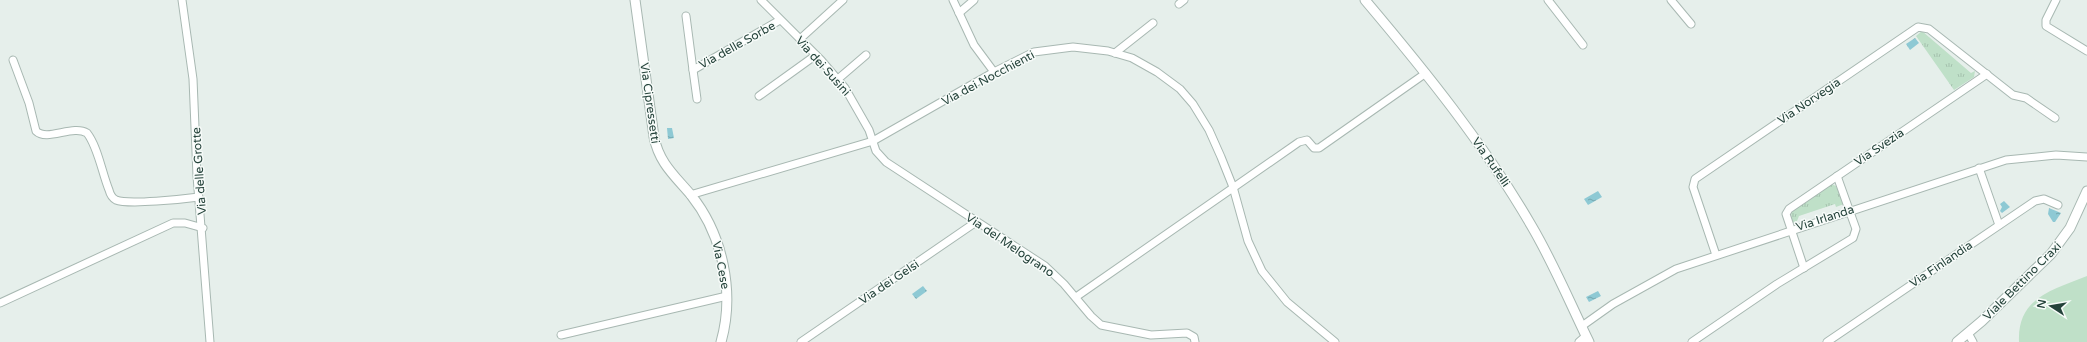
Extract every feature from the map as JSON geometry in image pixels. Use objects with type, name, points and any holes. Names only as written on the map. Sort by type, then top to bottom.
[{"type":"street","name":"Via delle Grotte","points":[[182,0],[193,80],[199,197],[203,228],[210,342]]},
{"type":"street","name":"Via Cipressetti","points":[[635,0],[656,146],[666,168],[690,194]]},
{"type":"street","name":"Via dei Susini","points":[[761,0],[838,79],[858,108],[873,141]]},
{"type":"street","points":[[800,39],[843,0]]},
{"type":"street","points":[[953,0],[974,45],[994,72]]},
{"type":"street","points":[[959,13],[974,0]]},
{"type":"street","name":"Via Rufelli","points":[[1365,0],[1426,73],[1500,175],[1546,251],[1582,326],[1585,340]]},
{"type":"street","points":[[1548,0],[1583,45]]},
{"type":"street","points":[[1672,0],[1691,24]]},
{"type":"street","points":[[2056,0],[2046,20],[2046,26],[2087,51]]},
{"type":"street","name":"Via delle Sorbe","points":[[686,16],[697,99]]},
{"type":"street","name":"Via delle Sorbe","points":[[693,70],[780,20]]},
{"type":"street","points":[[1114,53],[1153,23]]},
{"type":"street","name":"Via Norvegia","points":[[1716,254],[1693,189],[1695,179],[1916,29],[1923,27],[1929,29],[2013,95],[2026,98],[2055,118]]},
{"type":"street","name":"Via dei Nocchienti","points":[[690,194],[873,141],[994,72],[1029,54],[1048,49],[1086,48],[1114,53],[1138,61],[1157,72],[1188,97],[1209,130],[1233,187],[1248,241],[1262,271],[1287,302],[1335,342]]},
{"type":"street","points":[[759,96],[816,55]]},
{"type":"street","points":[[838,79],[866,55]]},
{"type":"street","points":[[13,60],[29,103],[37,132],[43,135],[77,130],[86,133],[101,167],[109,192],[116,200],[140,201],[199,197]]},
{"type":"street","points":[[1076,297],[1301,141],[1307,140],[1316,148],[1321,147],[1426,73]]},
{"type":"street","name":"Via Svezia","points":[[1792,230],[1786,214],[1789,209],[1988,74]]},
{"type":"street","name":"Via del Melograno","points":[[873,141],[876,151],[886,162],[1045,266],[1101,325],[1155,335],[1186,334],[1194,337],[1195,342]]},
{"type":"street","name":"Via Irlanda","points":[[1582,326],[1613,304],[1666,273],[1716,254],[1979,168],[2021,157],[2056,155],[2086,158]]},
{"type":"street","points":[[1979,168],[1999,225]]},
{"type":"street","points":[[1692,342],[1804,268],[1853,238],[1856,229],[1837,176]]},
{"type":"street","name":"Viale Bettino Craxi","points":[[1957,342],[2055,250],[2070,228],[2087,191]]},
{"type":"street","name":"Via Cese","points":[[690,194],[709,222],[717,240],[727,296],[726,315],[721,342]]},
{"type":"street","name":"Via Finlandia","points":[[1828,342],[2038,200],[2046,200],[2058,205]]},
{"type":"street","name":"Via dei Gelsi","points":[[802,342],[976,222]]},
{"type":"street","points":[[0,303],[173,223],[185,223],[203,228]]},
{"type":"street","points":[[1792,230],[1804,268]]},
{"type":"street","points":[[561,335],[727,296]]},
{"type":"street","points":[[1968,333],[1973,342]]},
{"type":"green space","points":[[1922,31],[1971,73],[1975,71],[1974,77],[1954,90],[1916,36]]},
{"type":"green space","points":[[1831,184],[1836,186],[1844,204],[1836,207],[1835,204],[1799,216],[1797,221],[1792,223],[1791,211]]},
{"type":"green space","points":[[2087,276],[2087,342],[2019,342],[2020,327],[2024,315],[2031,305],[2050,291]]},
{"type":"water","points":[[1915,38],[1919,43],[1910,50],[1906,44]]},
{"type":"water","points":[[667,128],[672,128],[674,138],[668,139]]},
{"type":"water","points":[[1598,191],[1602,197],[1588,205],[1584,199]]},
{"type":"water","points":[[2004,201],[2010,207],[2002,213],[2000,211],[2002,207],[2000,204]]},
{"type":"water","points":[[2049,208],[2061,213],[2055,222],[2053,222],[2048,214]]},
{"type":"water","points":[[923,286],[927,291],[916,299],[912,294]]},
{"type":"water","points":[[1598,291],[1601,296],[1589,302],[1586,297]]}]
